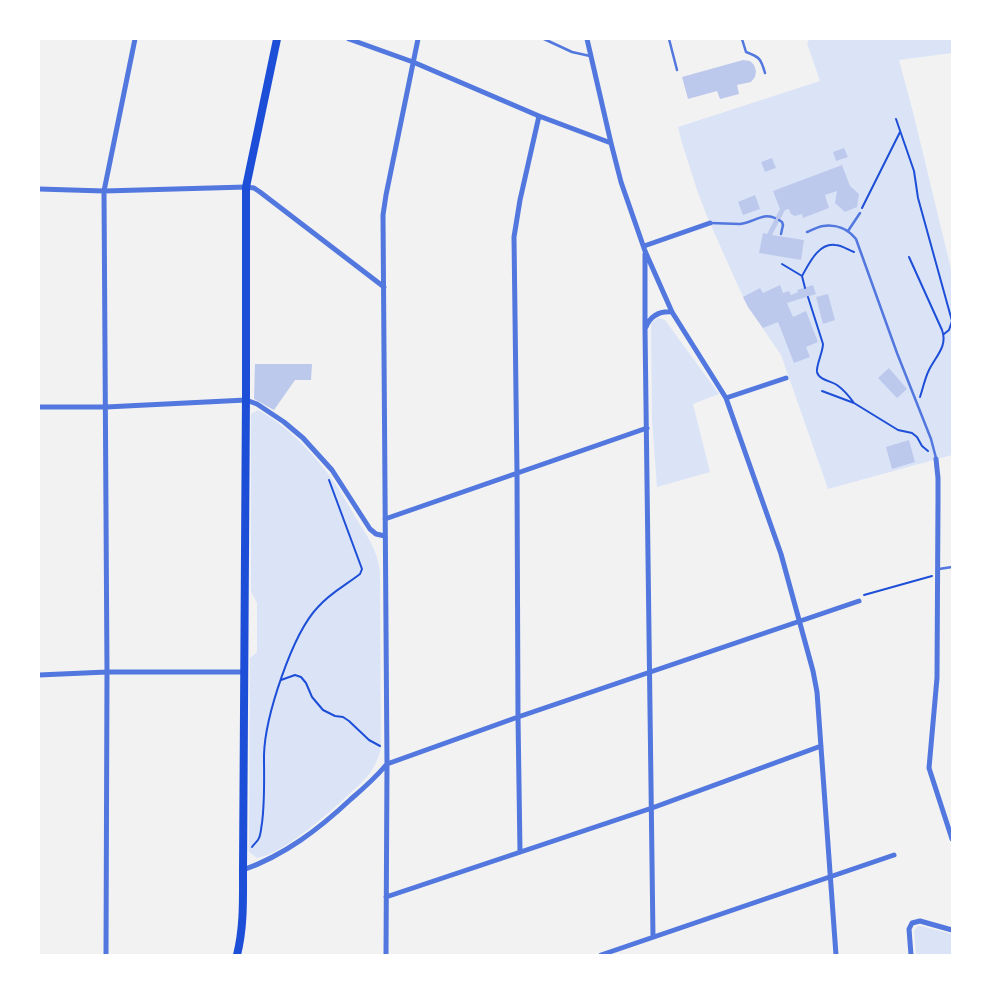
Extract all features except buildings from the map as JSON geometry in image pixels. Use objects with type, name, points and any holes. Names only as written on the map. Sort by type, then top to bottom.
[{"type":"main road","points":[[237,955],[244,907],[246,187],[277,39]]},
{"type":"street","points":[[106,955],[107,672],[104,191],[135,39]]},
{"type":"street","points":[[349,39],[413,62],[540,116],[611,143]]},
{"type":"street","points":[[386,955],[387,764],[384,206],[418,39]]},
{"type":"street","points":[[587,39],[621,182],[645,248],[672,312],[726,398],[781,554],[800,620],[815,681],[836,955]]},
{"type":"street","points":[[520,852],[514,237],[520,200],[540,116]]},
{"type":"street","points":[[39,189],[104,191],[254,188],[384,287]]},
{"type":"street","points":[[645,248],[710,223]]},
{"type":"street","points":[[645,248],[653,937]]},
{"type":"street","points":[[645,329],[648,322],[656,314],[665,311],[672,312]]},
{"type":"street","points":[[726,398],[786,378]]},
{"type":"street","points":[[39,407],[106,407],[246,400],[256,404],[298,433],[332,470],[370,529],[376,534],[385,536]]},
{"type":"street","points":[[385,519],[647,428]]},
{"type":"street","points":[[935,456],[938,478],[939,572],[937,686],[929,768],[952,839]]},
{"type":"street","points":[[243,870],[280,854],[320,827],[387,764],[859,601]]},
{"type":"street","points":[[39,675],[107,672],[244,672]]},
{"type":"street","points":[[386,897],[652,808],[821,746]]},
{"type":"street","points":[[601,955],[894,855]]},
{"type":"street","points":[[911,955],[909,929],[912,923],[920,921],[952,930]]},
{"type":"lane","points":[[544,39],[572,52],[590,56]]},
{"type":"lane","points":[[669,39],[677,70]]},
{"type":"lane","points":[[742,39],[746,52],[759,57],[762,61],[765,74]]},
{"type":"lane","points":[[848,231],[860,213]]},
{"type":"lane","points":[[710,223],[740,224],[766,216],[775,218]]},
{"type":"lane","points":[[780,220],[782,222],[781,234]]},
{"type":"lane","points":[[807,232],[822,226],[838,227],[848,231],[856,239],[897,353],[932,439],[935,456]]},
{"type":"lane","points":[[939,572],[952,566]]},
{"type":"path","points":[[896,119],[914,171],[918,198],[952,321],[951,327],[944,334]]},
{"type":"path","points":[[860,213],[900,132]]},
{"type":"path","points":[[805,288],[802,276],[815,254],[824,246],[838,245],[861,254]]},
{"type":"path","points":[[909,257],[944,334],[943,345],[928,373],[918,404]]},
{"type":"path","points":[[782,264],[802,276]]},
{"type":"path","points":[[808,297],[823,344],[817,372],[822,378],[838,386],[854,403]]},
{"type":"path","points":[[822,392],[854,403],[898,430],[909,432],[914,435],[924,448],[935,456]]},
{"type":"path","points":[[243,852],[249,852],[260,837],[264,810],[264,752],[266,735],[273,705],[289,658],[309,618],[317,608],[360,574],[362,569],[328,479]]},
{"type":"path","points":[[859,601],[861,596],[939,572]]},
{"type":"path","points":[[281,680],[295,676],[301,677],[312,697],[323,710],[349,720],[369,740],[381,746],[386,746]]},
{"type":"shaded area","points":[[809,39],[952,39],[952,53],[899,60],[952,273],[952,455],[828,489],[781,355],[748,307],[739,288],[697,190],[678,127],[820,81],[807,43]]},
{"type":"shaded area","points":[[659,318],[665,320],[719,394],[693,404],[710,472],[657,487],[652,420],[651,324]]},
{"type":"shaded area","points":[[258,410],[288,431],[306,447],[322,466],[340,490],[375,551],[380,574],[381,748],[368,776],[329,812],[280,849],[257,858],[249,852],[250,658],[257,652],[257,603],[251,592],[251,414]]},
{"type":"shaded area","points":[[918,926],[952,934],[952,955],[916,955],[914,931]]}]
